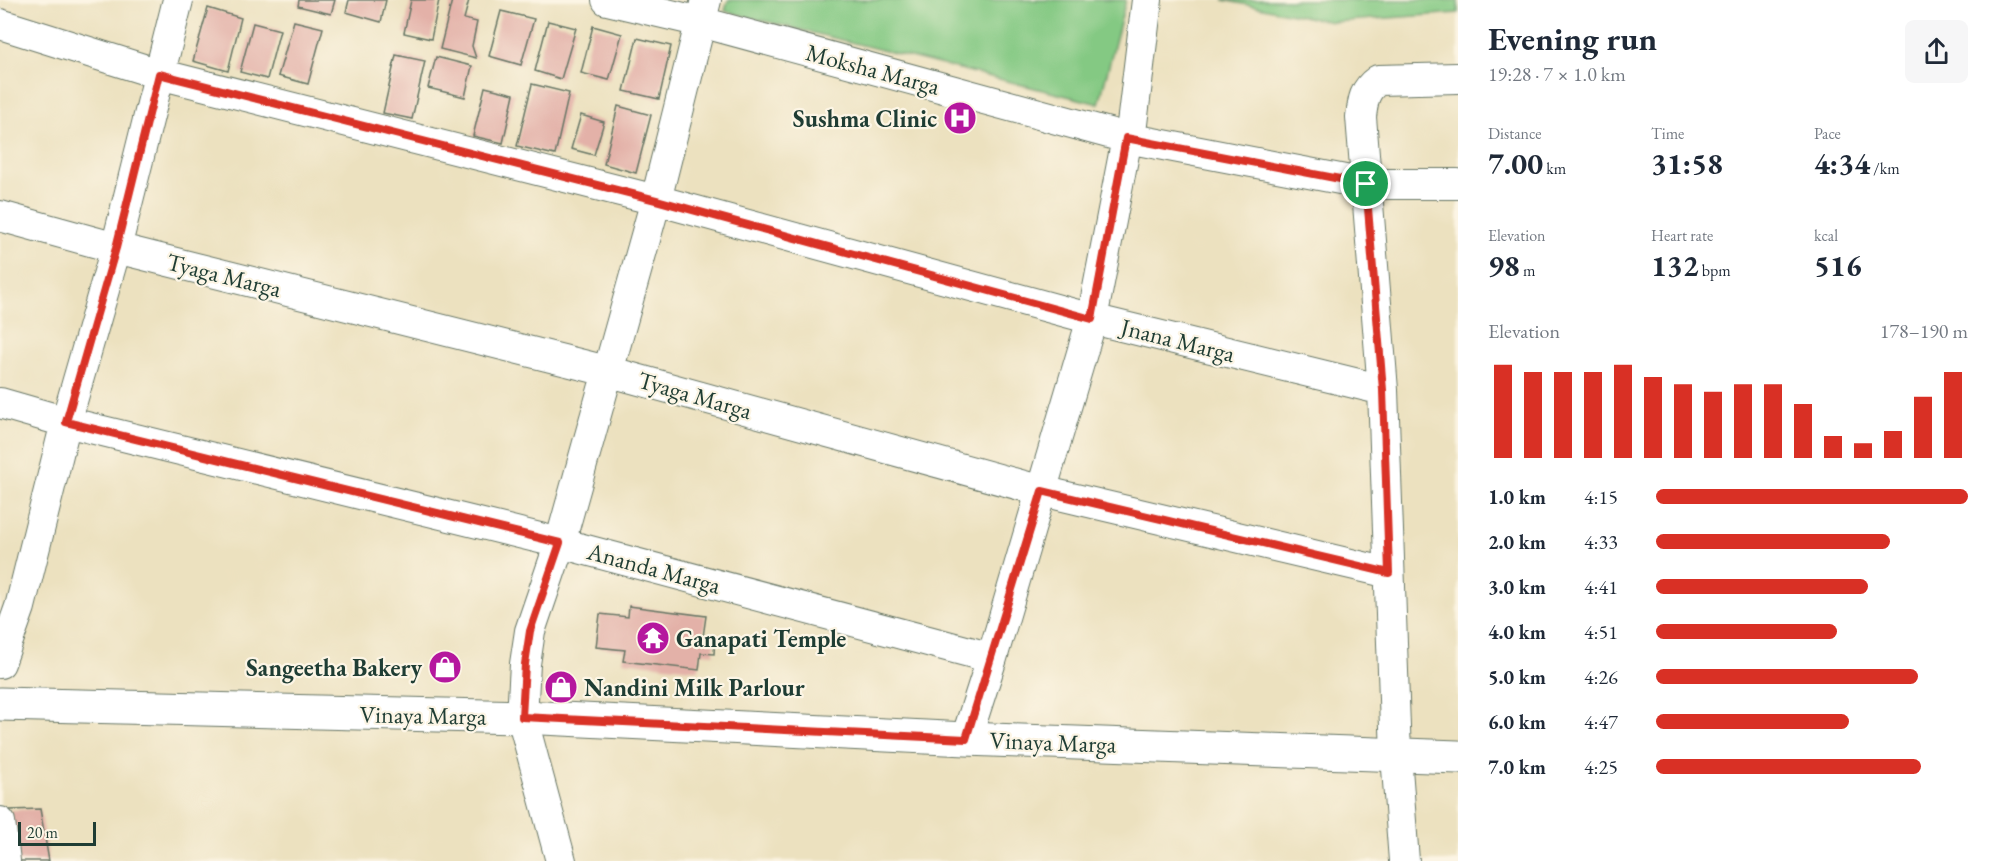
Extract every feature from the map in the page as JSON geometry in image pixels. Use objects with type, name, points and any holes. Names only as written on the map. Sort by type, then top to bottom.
[{"type":"street","points":[[0,663],[10,604],[116,248],[178,0]]},
{"type":"street","name":"Moksha Marga","points":[[607,0],[704,11],[1126,138],[1366,184],[1458,184]]},
{"type":"street","points":[[966,739],[1092,319],[1126,138],[1132,124],[1147,0]]},
{"type":"street","points":[[561,861],[522,717],[525,664],[530,631],[560,543],[656,200],[704,11]]},
{"type":"street","name":"Jnana Marga","points":[[0,24],[159,74],[656,200],[1092,319],[1383,390]]},
{"type":"street","points":[[1404,861],[1396,755],[1383,390],[1366,184],[1363,100],[1370,86],[1378,80],[1458,78]]},
{"type":"street","name":"Tyaga Marga","points":[[0,216],[116,248],[607,371],[1042,491],[1389,573]]},
{"type":"street","name":"Ananda Marga","points":[[0,403],[66,422],[560,543],[992,658]]},
{"type":"street","name":"Vinaya Marga","points":[[0,704],[522,717],[966,739],[1458,757]]},
{"type":"street","points":[[0,822],[5,861]]},
{"type":"green space","points":[[728,0],[1126,0],[1099,104],[725,11]]},
{"type":"green space","points":[[1223,0],[1458,0],[1458,13],[1332,22]]},
{"type":"building","points":[[299,0],[335,0],[331,14],[298,6]]},
{"type":"building","points":[[349,0],[386,0],[381,22],[346,12]]},
{"type":"building","points":[[411,0],[439,0],[431,39],[404,33]]},
{"type":"building","points":[[452,0],[469,0],[464,19],[477,22],[472,46],[476,58],[440,49]]},
{"type":"building","points":[[208,8],[241,18],[228,71],[193,61]]},
{"type":"building","points":[[501,11],[534,19],[521,65],[489,56]]},
{"type":"building","points":[[294,21],[323,28],[308,84],[278,76]]},
{"type":"building","points":[[548,21],[576,28],[561,79],[535,71]]},
{"type":"building","points":[[253,23],[280,30],[267,79],[240,72]]},
{"type":"building","points":[[593,26],[622,34],[609,80],[581,73]]},
{"type":"building","points":[[637,38],[671,46],[659,99],[624,91]]},
{"type":"building","points":[[396,55],[425,61],[412,119],[383,113]]},
{"type":"building","points":[[436,57],[472,66],[465,97],[428,88]]},
{"type":"building","points":[[532,84],[569,93],[555,155],[517,146]]},
{"type":"building","points":[[485,87],[514,94],[503,143],[473,136]]},
{"type":"building","points":[[618,106],[651,115],[636,173],[604,164]]},
{"type":"building","points":[[581,115],[604,122],[594,155],[571,149]]},
{"type":"building","name":"Ganapati Temple","points":[[629,606],[706,616],[703,637],[715,638],[714,654],[701,653],[699,670],[623,661],[625,650],[596,647],[600,614],[628,617]]},
{"type":"building","points":[[40,809],[49,861],[16,861],[10,810]]},
{"type":"place","name":"Sushma Clinic","points":[[960,118]]},
{"type":"place","name":"Ganapati Temple","points":[[653,638]]},
{"type":"place","name":"Sangeetha Bakery","points":[[445,667]]},
{"type":"place","name":"Nandini Milk Parlour","points":[[561,687]]},
{"type":"route","points":[[159,74],[656,200],[1092,319],[1126,138],[1366,184],[1383,390],[1389,573],[1042,491],[966,739],[522,717],[525,664],[530,631],[560,543],[66,422],[116,248],[159,74]]}]
